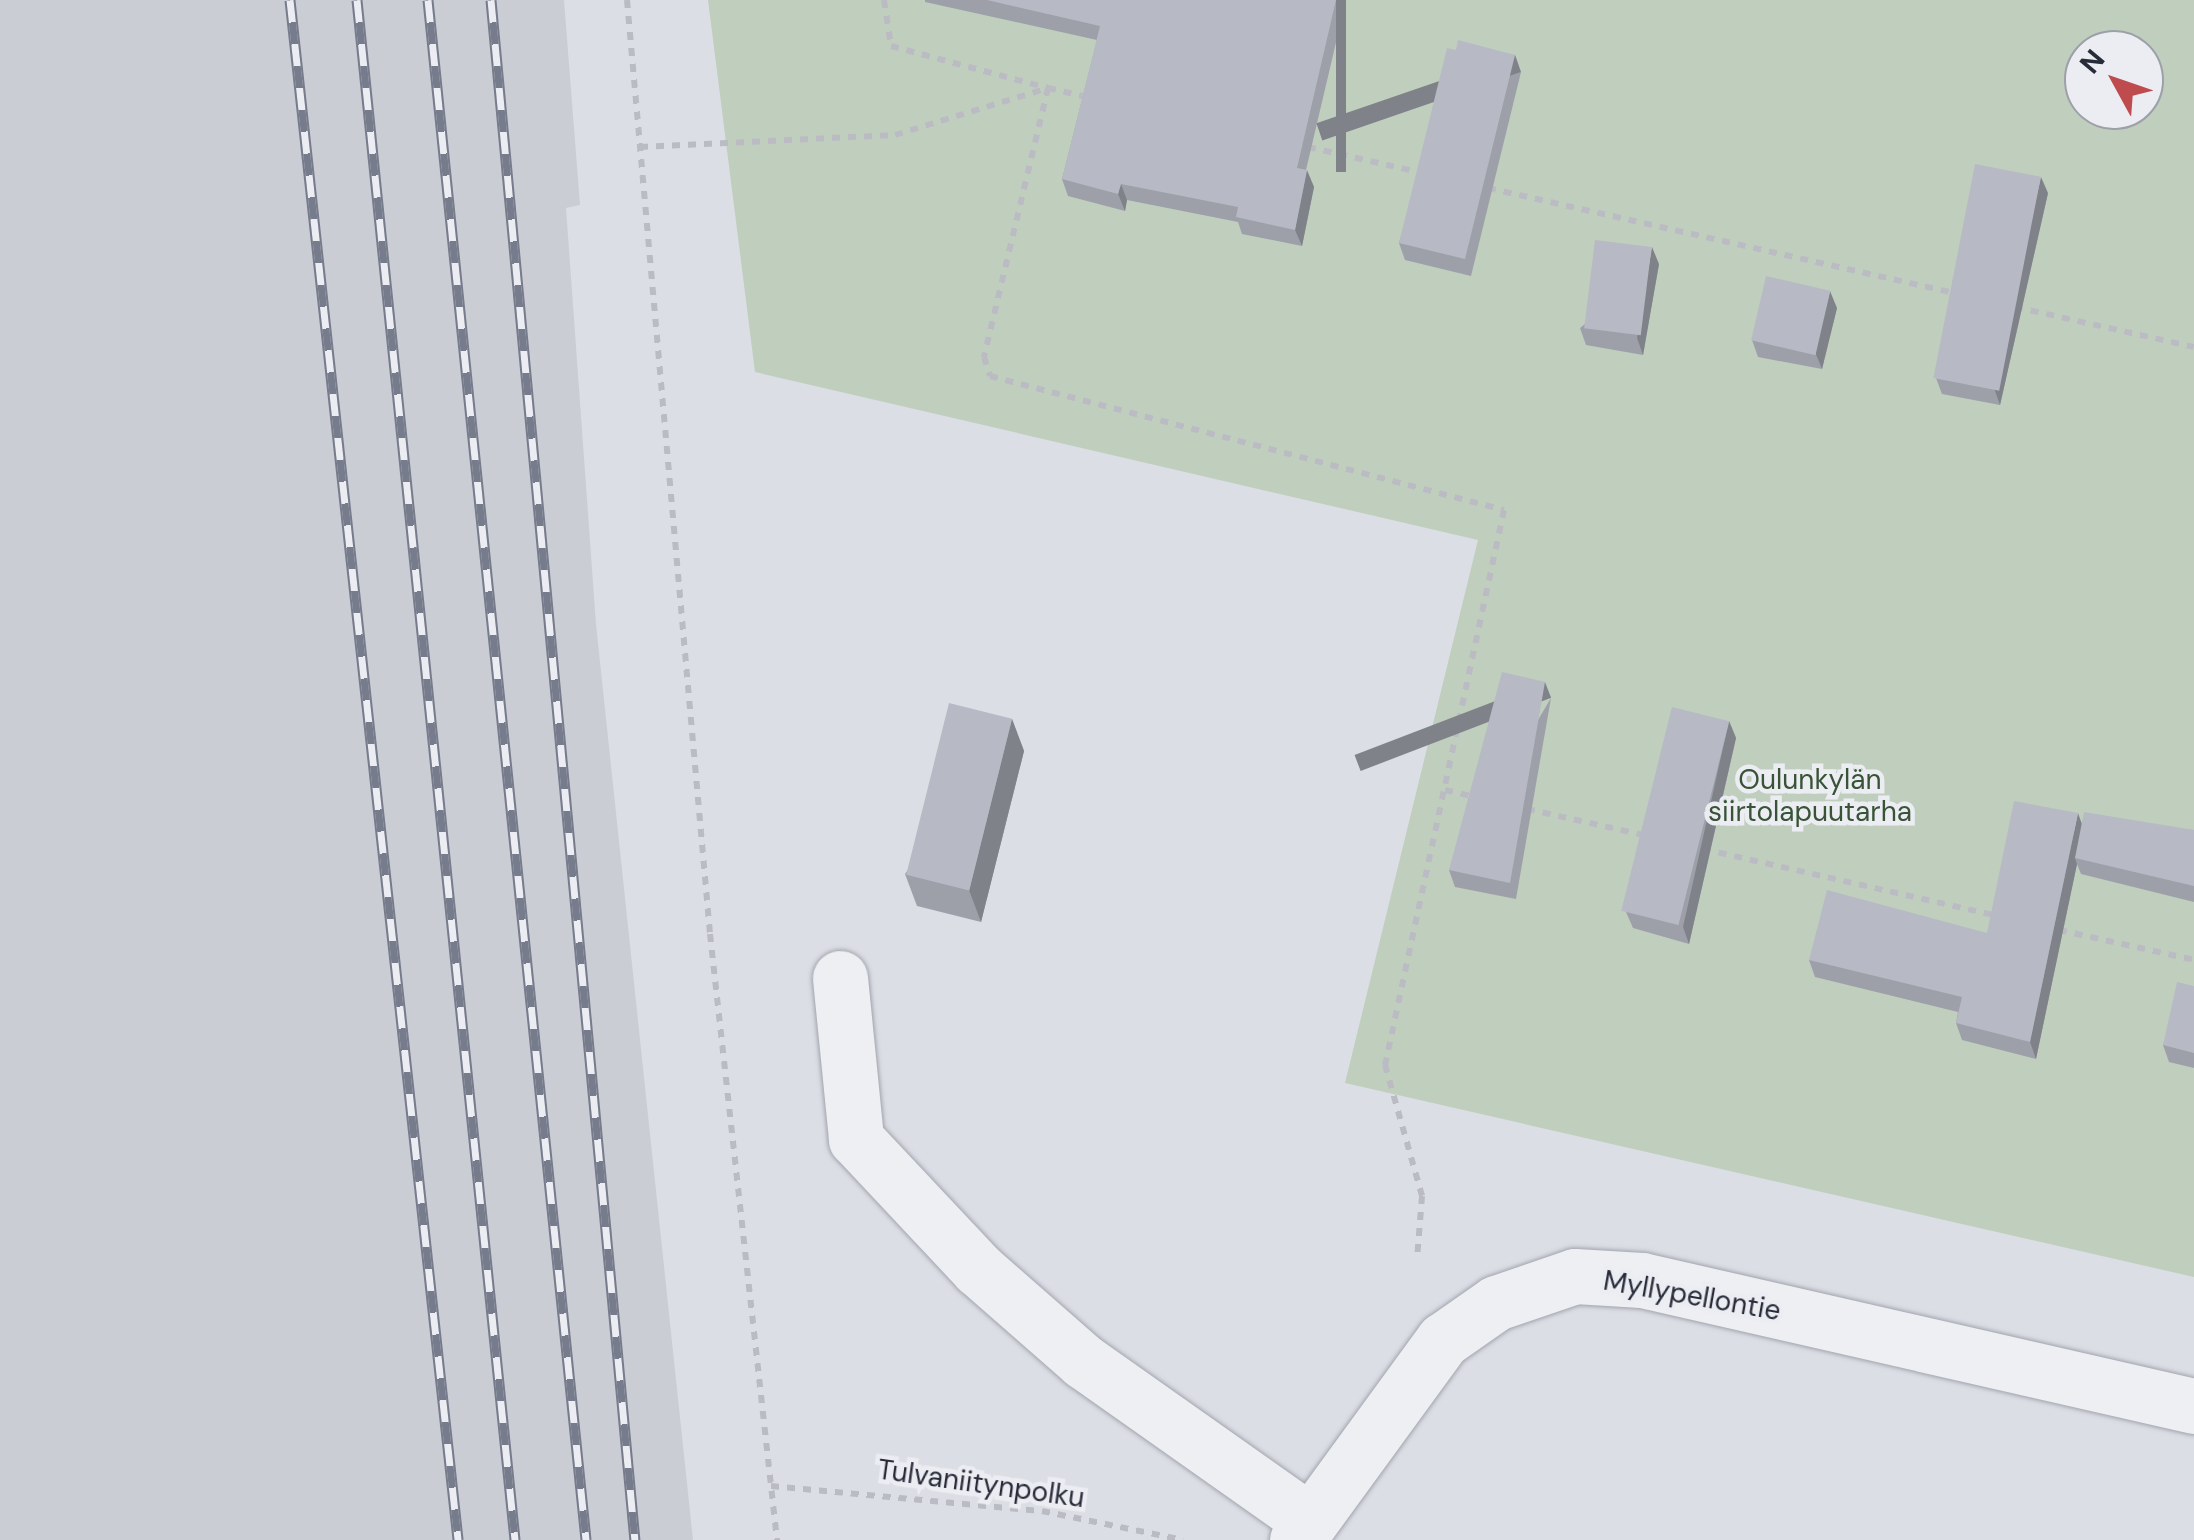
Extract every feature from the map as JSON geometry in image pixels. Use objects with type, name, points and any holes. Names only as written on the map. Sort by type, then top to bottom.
[{"type":"street","points":[[840,978],[856,1138],[978,1269],[1083,1361],[1304,1531]]},
{"type":"street","name":"Myllypellontie","points":[[1304,1531],[1443,1340],[1496,1302],[1575,1276],[1642,1280],[2194,1406]]},
{"type":"path","points":[[627,0],[710,934],[777,1540]]},
{"type":"path","points":[[884,0],[891,46],[1106,101]]},
{"type":"path","points":[[640,146],[895,135],[1048,88]]},
{"type":"path","points":[[1048,88],[984,357],[990,376],[1504,510],[1385,1065],[1422,1196],[1416,1260]]},
{"type":"path","points":[[1300,145],[1436,176]]},
{"type":"path","points":[[1475,185],[1980,299]]},
{"type":"path","points":[[2000,303],[2194,347]]},
{"type":"path","points":[[1445,790],[1484,799]]},
{"type":"path","points":[[1522,808],[1656,838]]},
{"type":"path","points":[[1695,847],[2021,921]]},
{"type":"path","points":[[2040,926],[2194,960]]},
{"type":"path","name":"Tulvaniitynpolku","points":[[772,1486],[1042,1511],[1184,1540]]},
{"type":"shaded area","points":[[0,0],[564,0],[580,205],[566,208],[596,624],[693,1540],[0,1540]]},
{"type":"green space","name":"Oulunkylän siirtolapuutarha","points":[[708,0],[2194,0],[2194,1277],[1345,1083],[1478,540],[755,372]]},
{"type":"building","points":[[987,0],[1336,0],[1297,168],[1307,170],[1295,230],[1236,217],[1238,207],[1121,184],[1118,194],[1062,179],[1100,26]]},
{"type":"building","points":[[1458,40],[1515,55],[1465,259],[1399,243],[1447,48],[1456,50]]},
{"type":"building","points":[[1975,164],[2041,177],[1999,391],[1933,378]]},
{"type":"building","points":[[1595,240],[1652,247],[1641,335],[1584,328]]},
{"type":"building","points":[[1766,276],[1830,291],[1815,355],[1751,340]]},
{"type":"building","points":[[1502,672],[1545,682],[1510,883],[1449,870]]},
{"type":"building","points":[[949,703],[1012,719],[969,890],[906,875]]},
{"type":"building","points":[[1672,707],[1729,721],[1678,925],[1621,911]]},
{"type":"building","points":[[2014,801],[2078,813],[2030,1042],[1956,1023],[1962,997],[1809,960],[1827,890],[1987,933]]},
{"type":"building","points":[[2084,812],[2194,830],[2194,886],[2075,858]]},
{"type":"building","points":[[2177,982],[2194,986],[2194,1053],[2163,1045]]},
{"type":"railway","points":[[290,0],[458,1540]]},
{"type":"railway","points":[[357,0],[515,1540]]},
{"type":"railway","points":[[428,0],[586,1540]]},
{"type":"railway","points":[[491,0],[635,1540]]}]
